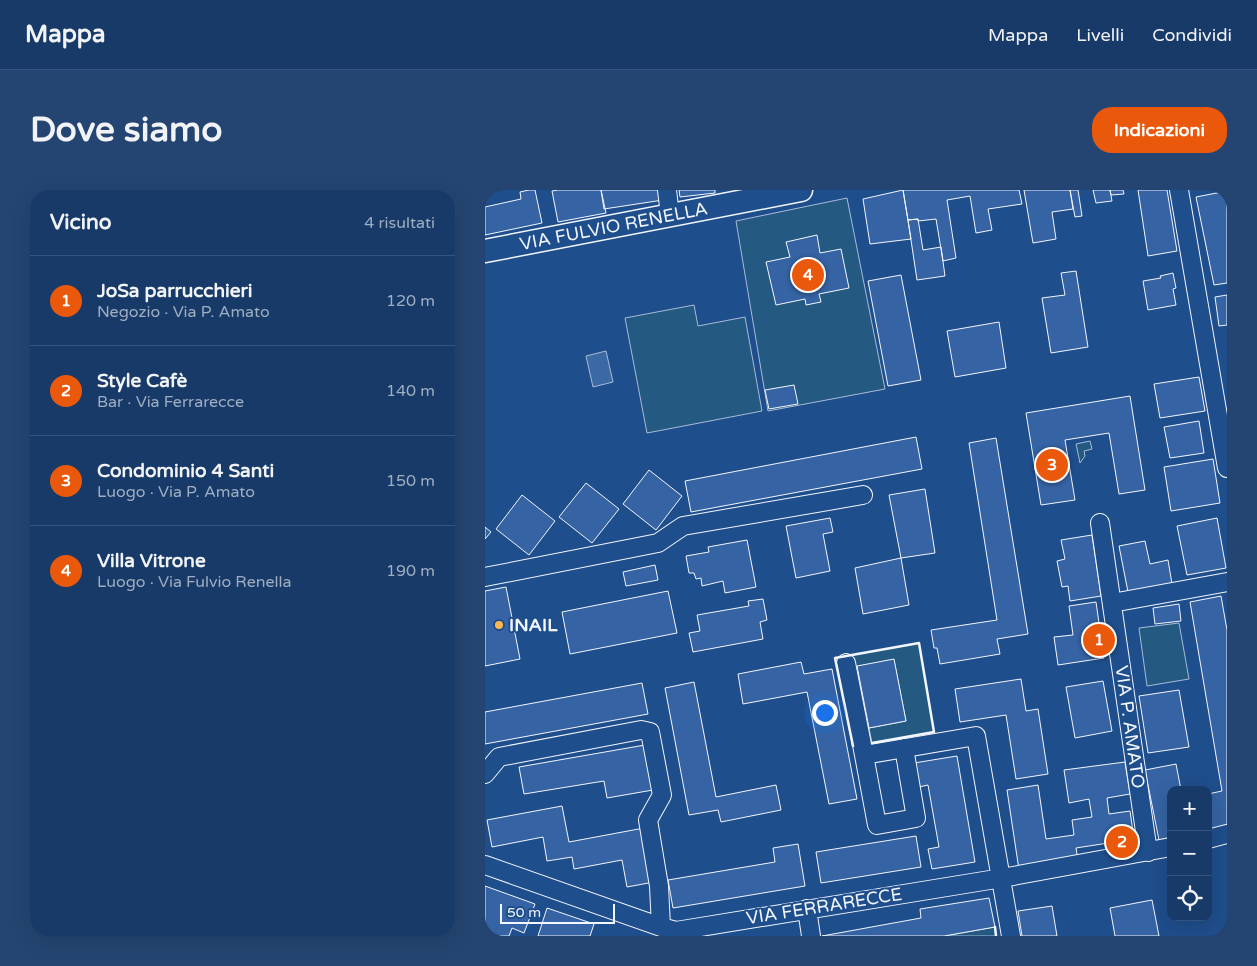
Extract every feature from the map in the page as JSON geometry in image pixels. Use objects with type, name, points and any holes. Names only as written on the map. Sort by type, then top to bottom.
[{"type":"main road","name":"VIA FULVIO RENELLA","points":[[485,251],[801,190]]},
{"type":"street","points":[[667,190],[670,215]]},
{"type":"street","points":[[1179,190],[1227,468]]},
{"type":"street","points":[[485,577],[659,543],[683,526],[863,495]]},
{"type":"street","name":"VIA P. AMATO","points":[[1100,523],[1148,852]]},
{"type":"street","points":[[1112,603],[1227,582]]},
{"type":"street","points":[[846,663],[877,825],[916,818],[904,748]]},
{"type":"street","points":[[485,774],[499,757],[641,730],[650,732],[662,795],[647,820],[659,886],[672,931]]},
{"type":"street","points":[[864,755],[976,736],[1011,936]]},
{"type":"street","points":[[1212,838],[1227,834]]},
{"type":"street","name":"VIA FERRARECCE","points":[[485,865],[672,931],[1002,878],[1167,848]]},
{"type":"street","points":[[807,909],[811,936]]},
{"type":"shaded area","points":[[847,198],[885,389],[768,411],[736,221]]},
{"type":"shaded area","points":[[694,305],[698,326],[745,317],[762,411],[647,433],[625,318]]},
{"type":"shaded area","points":[[606,351],[613,382],[593,387],[586,356]]},
{"type":"shaded area","points":[[1090,441],[1092,449],[1084,451],[1085,456],[1080,463],[1076,444]]},
{"type":"shaded area","points":[[1179,623],[1189,679],[1147,686],[1139,628]]},
{"type":"shaded area","points":[[919,643],[934,732],[872,743],[869,728],[906,721],[894,660],[849,668],[847,656]]},
{"type":"shaded area","points":[[995,927],[996,936],[944,936]]},
{"type":"building","points":[[535,190],[542,223],[485,235],[485,207],[521,199],[520,192]]},
{"type":"building","points":[[601,190],[606,213],[558,222],[552,191]]},
{"type":"building","points":[[601,190],[662,190],[663,200],[604,209]]},
{"type":"building","points":[[679,190],[715,190],[715,193],[680,197]]},
{"type":"building","points":[[903,190],[1019,190],[1022,204],[988,209],[992,230],[976,233],[970,196],[947,200],[956,258],[943,261],[936,219],[908,220]]},
{"type":"building","points":[[903,190],[911,239],[870,244],[863,199]]},
{"type":"building","points":[[1024,190],[1070,190],[1073,209],[1052,212],[1056,239],[1033,243]]},
{"type":"building","points":[[1070,190],[1078,190],[1082,216],[1075,217]]},
{"type":"building","points":[[1093,190],[1110,190],[1112,201],[1096,203]]},
{"type":"building","points":[[1110,190],[1123,190],[1124,194],[1111,195]]},
{"type":"building","points":[[1138,190],[1167,190],[1177,251],[1148,256]]},
{"type":"building","points":[[1227,191],[1227,283],[1214,285],[1196,197]]},
{"type":"building","points":[[918,219],[923,250],[941,247],[945,276],[917,280],[908,220]]},
{"type":"building","points":[[817,235],[820,253],[841,249],[849,288],[819,294],[821,302],[806,305],[805,299],[776,305],[766,262],[790,257],[786,242]]},
{"type":"building","points":[[1076,271],[1088,347],[1051,353],[1042,298],[1065,295],[1061,273]]},
{"type":"building","points":[[1173,273],[1176,288],[1173,289],[1176,305],[1148,310],[1143,281],[1161,278],[1160,276]]},
{"type":"building","points":[[901,275],[921,380],[888,386],[868,281]]},
{"type":"building","points":[[1227,295],[1227,325],[1219,326],[1215,297]]},
{"type":"building","points":[[999,322],[1006,368],[955,377],[947,331]]},
{"type":"building","points":[[1199,377],[1205,411],[1160,418],[1154,384]]},
{"type":"building","points":[[794,385],[798,404],[769,409],[765,390]]},
{"type":"building","points":[[1130,396],[1145,490],[1119,494],[1109,433],[1065,440],[1075,500],[1041,505],[1026,413]]},
{"type":"building","points":[[1199,421],[1204,453],[1170,458],[1164,427]]},
{"type":"building","points":[[916,437],[922,469],[691,512],[685,481]]},
{"type":"building","points":[[996,438],[1028,634],[997,639],[1000,654],[940,664],[937,648],[934,648],[931,630],[997,620],[969,443]]},
{"type":"building","points":[[1213,459],[1220,503],[1171,511],[1164,467]]},
{"type":"building","points":[[649,470],[682,496],[656,530],[623,504]]},
{"type":"building","points":[[586,483],[619,509],[592,543],[559,517]]},
{"type":"building","points":[[925,489],[935,553],[901,558],[889,495]]},
{"type":"building","points":[[522,495],[555,521],[529,555],[496,529]]},
{"type":"building","points":[[830,518],[833,532],[823,534],[830,571],[796,578],[786,526]]},
{"type":"building","points":[[1217,518],[1226,568],[1187,575],[1177,526]]},
{"type":"building","points":[[485,527],[491,532],[485,539]]},
{"type":"building","points":[[1092,535],[1101,596],[1070,601],[1068,586],[1062,587],[1057,561],[1065,559],[1061,540]]},
{"type":"building","points":[[747,540],[756,587],[725,593],[723,581],[702,586],[701,578],[696,579],[694,573],[689,573],[686,556],[709,552],[708,547]]},
{"type":"building","points":[[1145,541],[1150,564],[1168,560],[1172,584],[1128,592],[1119,546]]},
{"type":"building","points":[[901,558],[909,605],[863,614],[855,568]]},
{"type":"building","points":[[655,565],[658,580],[626,586],[623,572]]},
{"type":"building","name":"INAIL","points":[[506,587],[520,659],[485,666],[485,591]]},
{"type":"building","points":[[668,591],[677,633],[570,654],[562,612]]},
{"type":"building","points":[[1221,596],[1227,630],[1227,826],[1212,829],[1212,793],[1222,791],[1190,602]]},
{"type":"building","points":[[763,599],[767,620],[760,622],[763,639],[693,652],[689,633],[700,631],[697,615],[749,606],[748,601]]},
{"type":"building","points":[[1096,602],[1104,658],[1058,665],[1054,637],[1073,635],[1069,606]]},
{"type":"building","points":[[1179,604],[1181,621],[1155,624],[1153,608]]},
{"type":"building","points":[[894,659],[906,721],[869,728],[857,666]]},
{"type":"building","points":[[801,662],[804,674],[832,669],[857,799],[829,804],[807,692],[743,704],[738,674]]},
{"type":"building","points":[[1021,679],[1026,711],[1038,709],[1048,774],[1016,779],[1006,715],[960,722],[955,689]]},
{"type":"building","points":[[1103,681],[1112,731],[1075,738],[1066,687]]},
{"type":"building","points":[[694,682],[716,797],[776,785],[781,810],[721,822],[718,810],[689,815],[665,688]]},
{"type":"building","points":[[642,683],[648,714],[485,744],[485,712]]},
{"type":"building","points":[[1179,690],[1189,747],[1148,753],[1139,696]]},
{"type":"building","points":[[645,745],[653,790],[607,798],[604,781],[524,794],[519,767]]},
{"type":"building","points":[[957,756],[975,862],[932,869],[928,849],[939,847],[928,785],[919,787],[914,763]]},
{"type":"building","points":[[1125,762],[1130,794],[1107,798],[1109,814],[1130,811],[1134,839],[1076,848],[1078,861],[1019,870],[1007,790],[1038,785],[1046,839],[1074,835],[1072,820],[1092,817],[1089,799],[1069,803],[1064,770]]},
{"type":"building","points":[[1176,764],[1180,786],[1167,786],[1167,838],[1159,840],[1145,770]]},
{"type":"building","points":[[562,806],[569,842],[644,828],[654,882],[627,887],[622,860],[574,869],[572,857],[547,861],[543,837],[492,847],[487,820]]},
{"type":"building","points":[[916,836],[921,867],[821,883],[816,852]]},
{"type":"building","points":[[798,844],[805,886],[673,908],[668,880],[775,862],[773,848]]},
{"type":"building","points":[[485,886],[535,904],[524,933],[512,928],[509,936],[485,936]]},
{"type":"building","points":[[989,898],[995,927],[944,936],[822,936],[921,918],[920,909]]},
{"type":"building","points":[[1152,900],[1159,936],[1115,936],[1110,908]]},
{"type":"building","points":[[1052,906],[1057,936],[1022,936],[1018,911]]},
{"type":"building","points":[[547,908],[594,924],[590,936],[538,936]]},
{"type":"wall","points":[[853,746],[835,658],[919,643],[934,732],[872,743]]},
{"type":"wall","points":[[995,927],[996,936]]},
{"type":"place","name":"Villa Vitrone","points":[[808,275]]},
{"type":"place","name":"Condominio 4 Santi","points":[[1052,465]]},
{"type":"place","name":"INAIL","points":[[499,625]]},
{"type":"place","name":"JoSa parrucchieri","points":[[1099,640]]},
{"type":"place","name":"Style Cafè","points":[[1122,842]]}]
